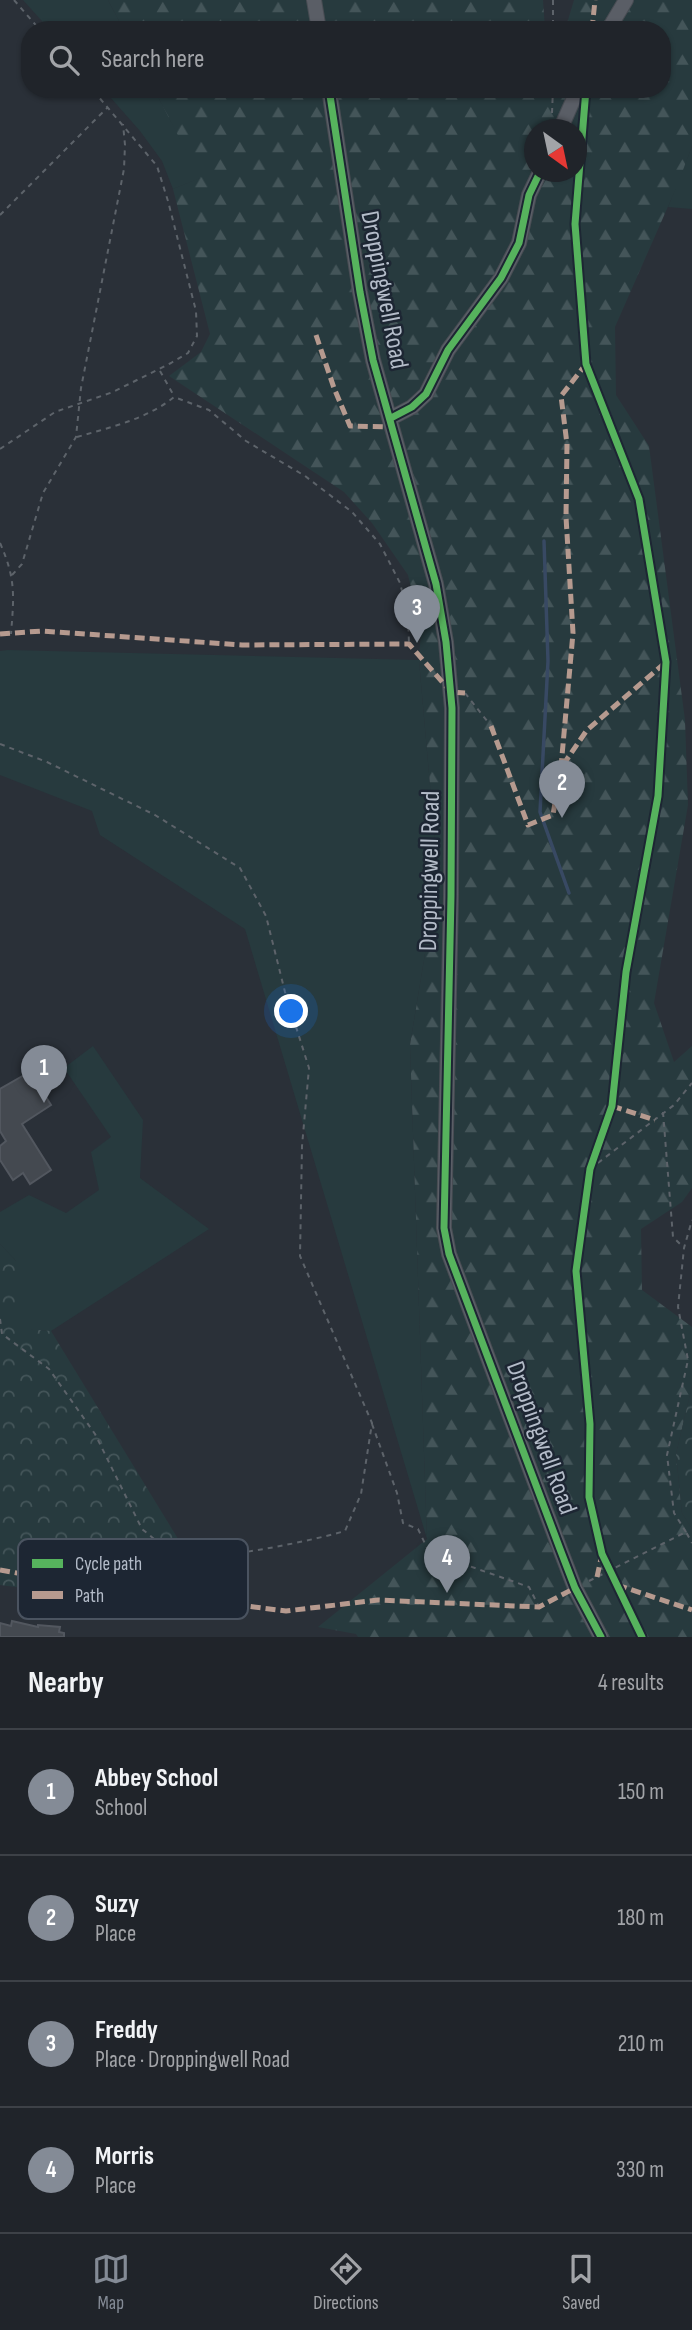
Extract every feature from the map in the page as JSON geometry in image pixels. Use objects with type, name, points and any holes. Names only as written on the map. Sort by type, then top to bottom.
[{"type":"street","points":[[314,0],[318,21]]},
{"type":"street","points":[[613,21],[626,0]]},
{"type":"street","name":"Droppingwell Road","points":[[330,98],[373,360],[436,584],[452,708],[452,896],[444,1228],[449,1254],[575,1588],[601,1637]]},
{"type":"street","points":[[565,119],[574,98]]},
{"type":"street","points":[[391,418],[412,407],[426,394],[448,350],[501,278],[519,243],[529,195],[535,182]]},
{"type":"path","points":[[14,0],[32,21]]},
{"type":"path","points":[[553,0],[553,21]]},
{"type":"path","points":[[0,449],[55,412],[113,392],[188,353],[197,336],[196,310],[157,166],[100,98]]},
{"type":"path","points":[[552,116],[553,98]]},
{"type":"path","points":[[0,215],[108,107]]},
{"type":"path","points":[[12,575],[22,564],[43,493],[76,437],[81,388],[124,169],[123,124]]},
{"type":"path","points":[[159,369],[174,397],[209,410],[246,441],[305,476],[352,512],[380,544],[400,583],[408,614],[409,644]]},
{"type":"path","points":[[76,437],[128,422],[162,407],[174,397]]},
{"type":"path","points":[[0,543],[12,575],[14,592],[11,634]]},
{"type":"path","points":[[465,693],[491,726]]},
{"type":"path","points":[[0,744],[47,762],[156,815],[240,868],[266,916],[285,992],[309,1068],[302,1146],[300,1256],[372,1423],[397,1493],[403,1523],[418,1529],[429,1552],[529,1587],[539,1607]]},
{"type":"path","points":[[590,1170],[674,1105],[692,1083]]},
{"type":"path","points":[[663,1112],[673,1237],[684,1248]]},
{"type":"path","points":[[692,1220],[684,1248],[678,1307],[688,1360],[667,1455],[674,1513],[692,1543]]},
{"type":"path","points":[[0,1319],[2,1334],[49,1369],[94,1434],[142,1529],[154,1539]]},
{"type":"path","points":[[248,1552],[305,1542],[345,1531],[361,1494],[372,1423]]},
{"type":"path","points":[[575,1588],[686,1532]]},
{"type":"green space","points":[[23,0],[108,0],[119,21],[42,21]]},
{"type":"green space","points":[[108,0],[543,0],[544,21],[119,21]]},
{"type":"green space","points":[[574,0],[692,0],[692,146],[615,327],[616,395],[649,446],[685,720],[688,805],[654,1003],[674,1062],[692,1046],[692,1188],[682,1202],[641,1229],[642,1290],[692,1327],[692,1386],[676,1454],[682,1513],[692,1529],[692,1637],[358,1637],[356,1634],[318,1627],[427,1539],[410,1045],[438,875],[419,660],[421,629],[408,575],[372,523],[344,492],[169,376],[201,352],[210,334],[173,189],[200,178],[159,98],[671,98],[671,21],[568,21]]},
{"type":"green space","points":[[111,98],[159,98],[201,178],[173,189],[162,161]]},
{"type":"green space","points":[[692,146],[692,209],[668,207]]},
{"type":"green space","points":[[0,651],[419,660],[438,875],[410,1045],[427,1539],[245,929],[100,835],[92,811],[0,775]]},
{"type":"green space","points":[[93,1046],[143,1120],[140,1178],[209,1229],[51,1331],[16,1329],[16,1261],[0,1244],[0,1212],[29,1195],[66,1213],[99,1190],[91,1152],[111,1137],[64,1068]]},
{"type":"green space","points":[[0,1244],[16,1261],[16,1328],[51,1331],[178,1539],[18,1539],[18,1587],[0,1585]]},
{"type":"green space","points":[[692,1386],[692,1529],[682,1513],[676,1454]]},
{"type":"building","points":[[26,1074],[36,1088],[39,1086],[51,1105],[22,1124],[51,1170],[30,1184],[23,1173],[13,1180],[0,1160],[0,1146],[6,1141],[0,1131],[0,1089]]},
{"type":"building","points":[[12,1621],[38,1627],[60,1627],[59,1632],[64,1633],[64,1637],[0,1637],[0,1623],[11,1626]]},
{"type":"waterway","points":[[544,541],[548,661],[540,812],[569,893]]},
{"type":"marked path","points":[[593,21],[595,0]]},
{"type":"marked path","points":[[316,335],[350,426],[393,427]]},
{"type":"marked path","points":[[491,726],[528,825],[553,815],[561,767],[573,633],[566,517],[567,444],[561,396],[586,364]]},
{"type":"marked path","points":[[0,634],[42,631],[242,645],[409,644],[451,692],[465,693]]},
{"type":"marked path","points":[[563,765],[587,730],[666,662]]},
{"type":"marked path","points":[[612,1106],[655,1120]]},
{"type":"marked path","points":[[597,1577],[602,1554]]},
{"type":"marked path","points":[[0,1570],[18,1573]]},
{"type":"marked path","points":[[617,1585],[692,1610]]},
{"type":"marked path","points":[[248,1606],[286,1611],[378,1600],[539,1607],[575,1588]]},
{"type":"cycle path","points":[[330,98],[373,360],[436,584],[446,642],[452,708],[444,1228],[449,1254],[560,1549],[575,1588],[601,1637]]},
{"type":"cycle path","points":[[585,98],[575,224],[586,364],[639,499],[666,662],[658,796],[626,972],[612,1106],[590,1169],[576,1271],[590,1424],[589,1497],[602,1554],[642,1637]]},
{"type":"cycle path","points":[[391,418],[412,407],[426,394],[448,350],[501,278],[519,243],[529,195],[535,182]]},
{"type":"place","name":"Freddy","points":[[417,643]]},
{"type":"place","name":"Suzy","points":[[562,818]]},
{"type":"place","name":"Abbey School","points":[[44,1103]]},
{"type":"place","name":"Morris","points":[[447,1593]]}]
